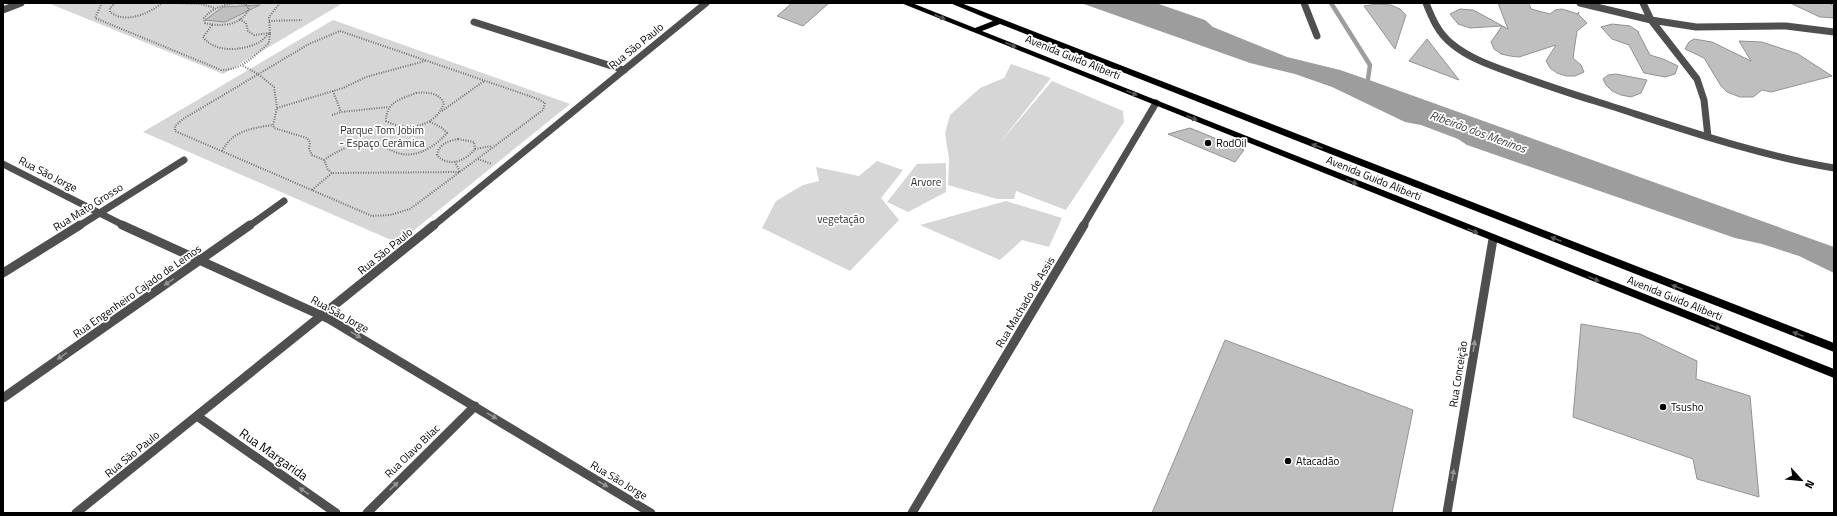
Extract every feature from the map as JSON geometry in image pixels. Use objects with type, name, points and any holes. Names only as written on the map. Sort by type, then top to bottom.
[{"type":"main road","name":"Avenida Guido Aliberti","points":[[905,3],[1834,374]]},
{"type":"main road","name":"Avenida Guido Aliberti","points":[[954,3],[1834,348]]},
{"type":"main road","points":[[975,31],[1000,21]]},
{"type":"street","points":[[3,10],[21,3]]},
{"type":"street","name":"Rua São Paulo","points":[[76,513],[322,316],[706,3]]},
{"type":"street","points":[[1304,3],[1317,36]]},
{"type":"street","points":[[1426,3],[1433,21],[1443,35],[1457,48],[1485,63],[1559,90],[1708,137],[1788,160],[1834,168]]},
{"type":"street","points":[[1580,3],[1651,20],[1714,28],[1786,26],[1834,32]]},
{"type":"street","points":[[1643,3],[1651,20],[1697,79],[1702,88],[1705,96],[1708,137]]},
{"type":"street","points":[[474,22],[624,70]]},
{"type":"street","name":"Rua Machado de Assis","points":[[912,513],[1156,103]]},
{"type":"street","name":"Rua Mato Grosso","points":[[3,273],[184,160]]},
{"type":"street","name":"Rua São Jorge","points":[[3,164],[99,214],[322,316],[475,406],[651,513]]},
{"type":"street","name":"Rua Engenheiro Cajado de Lemos","points":[[3,398],[284,201]]},
{"type":"street","name":"Rua Conceição","points":[[1447,513],[1493,239]]},
{"type":"street","name":"Rua Olavo Bilac","points":[[366,513],[475,406]]},
{"type":"street","name":"Rua Margarida","points":[[197,416],[336,513]]},
{"type":"path","points":[[102,3],[95,18],[221,70],[230,71],[243,66],[269,44],[270,33],[268,17],[280,3]]},
{"type":"path","points":[[115,3],[110,8],[110,12],[112,15],[123,17],[147,12],[162,3]]},
{"type":"path","points":[[176,3],[195,3],[209,5],[216,8]]},
{"type":"path","points":[[236,3],[245,4],[249,8],[248,13],[239,19],[222,25],[205,23],[204,18],[208,13],[216,8],[236,3]]},
{"type":"path","points":[[239,19],[246,23],[248,31],[254,35],[270,33]]},
{"type":"path","points":[[269,22],[302,20]]},
{"type":"path","points":[[212,25],[203,37],[208,44],[221,49],[246,47],[258,43],[270,33]]},
{"type":"path","points":[[340,31],[484,81],[545,104],[543,110],[410,209],[390,215],[372,216],[175,131],[175,126],[183,118],[258,74],[328,34],[340,31]]},
{"type":"path","points":[[277,108],[333,91],[366,77],[426,61]]},
{"type":"path","points":[[243,66],[258,74],[274,87],[277,108],[273,125]]},
{"type":"path","points":[[440,112],[444,103],[438,95],[432,93],[408,95],[401,98],[389,107],[385,116],[390,124],[404,127],[429,121],[484,81]]},
{"type":"path","points":[[333,91],[341,112]]},
{"type":"path","points":[[332,115],[341,112],[389,107]]},
{"type":"path","points":[[324,160],[333,153],[344,148],[361,145],[376,144],[401,154],[411,155],[418,153],[442,140],[447,133],[442,128],[429,121]]},
{"type":"path","points":[[222,152],[225,144],[233,136],[251,128],[273,125]]},
{"type":"path","points":[[273,125],[274,128],[307,138],[310,142],[309,149],[312,155],[324,160],[328,170],[332,173]]},
{"type":"path","points":[[475,149],[474,142],[458,139],[445,144],[437,151],[437,155],[443,161],[455,162],[468,157],[475,149],[494,146]]},
{"type":"path","points":[[442,140],[445,144]]},
{"type":"path","points":[[455,162],[460,172]]},
{"type":"path","points":[[312,190],[332,173],[460,172]]},
{"type":"green space","points":[[48,3],[343,3],[223,74]]},
{"type":"green space","name":"Parque Tom Jobim - Espaço Cerâmica","points":[[333,20],[570,104],[398,243],[143,132]]},
{"type":"green space","points":[[1011,64],[1051,78],[998,145],[1052,81],[1123,111],[1124,122],[1066,210],[1016,191],[1014,199],[997,199],[948,185],[949,159],[945,133],[950,115],[980,88],[1004,78]]},
{"type":"green space","name":"vegetação","points":[[877,161],[903,170],[881,198],[899,220],[850,271],[762,228],[776,201],[803,185],[819,181],[816,167],[859,176]]},
{"type":"green space","name":"Arvore","points":[[946,163],[946,192],[908,212],[887,202],[917,164]]},
{"type":"green space","points":[[1006,201],[1062,218],[1049,247],[1022,240],[1000,260],[920,225]]},
{"type":"water","name":"Ribeirão dos Meninos","points":[[1081,3],[1156,3],[1205,20],[1213,27],[1287,57],[1340,70],[1372,81],[1834,247],[1834,273],[1799,256],[1762,244],[1735,238],[1467,145],[1458,139],[1421,125],[1405,122],[1332,87],[1295,74],[1250,63]]},
{"type":"building","points":[[792,3],[829,3],[803,26],[777,16]]},
{"type":"building","points":[[1498,3],[1529,3],[1531,9],[1550,14],[1555,10],[1562,9],[1578,14],[1587,23],[1577,31],[1573,58],[1581,65],[1584,72],[1575,76],[1566,76],[1557,73],[1550,68],[1546,61],[1556,45],[1519,57],[1501,54],[1494,49],[1491,42],[1502,26],[1470,28],[1458,24],[1450,14],[1460,9],[1473,10],[1508,29]]},
{"type":"building","points":[[1790,3],[1829,3],[1834,6],[1834,18],[1820,17]]},
{"type":"building","points":[[1377,4],[1391,5],[1400,9],[1406,15],[1395,49],[1364,6]]},
{"type":"building","points":[[260,5],[225,22],[205,20],[223,7]]},
{"type":"building","points":[[1612,24],[1630,26],[1639,32],[1650,55],[1678,66],[1675,74],[1665,77],[1644,73],[1629,45],[1612,39],[1601,27]]},
{"type":"building","points":[[1427,39],[1459,80],[1409,61]]},
{"type":"building","points":[[1694,39],[1712,42],[1751,61],[1739,41],[1762,42],[1798,54],[1832,76],[1771,92],[1762,90],[1753,97],[1740,97],[1727,92],[1721,86],[1704,58],[1685,49],[1689,42]]},
{"type":"building","points":[[1616,74],[1647,80],[1641,93],[1631,97],[1612,91],[1606,85],[1603,79],[1608,75]]},
{"type":"building","name":"RodOil","points":[[1190,128],[1244,150],[1235,162],[1168,134]]},
{"type":"building","name":"Tsusho","points":[[1581,324],[1640,334],[1697,361],[1696,379],[1750,396],[1759,497],[1697,479],[1693,459],[1573,417]]},
{"type":"building","name":"Atacadão","points":[[1225,340],[1413,410],[1392,513],[1152,513]]},
{"type":"waterway","points":[[1331,3],[1370,65],[1367,86]]},
{"type":"place","name":"RodOil","points":[[1208,143]]},
{"type":"place","name":"Tsusho","points":[[1663,407]]},
{"type":"place","name":"Atacadão","points":[[1288,461]]}]
